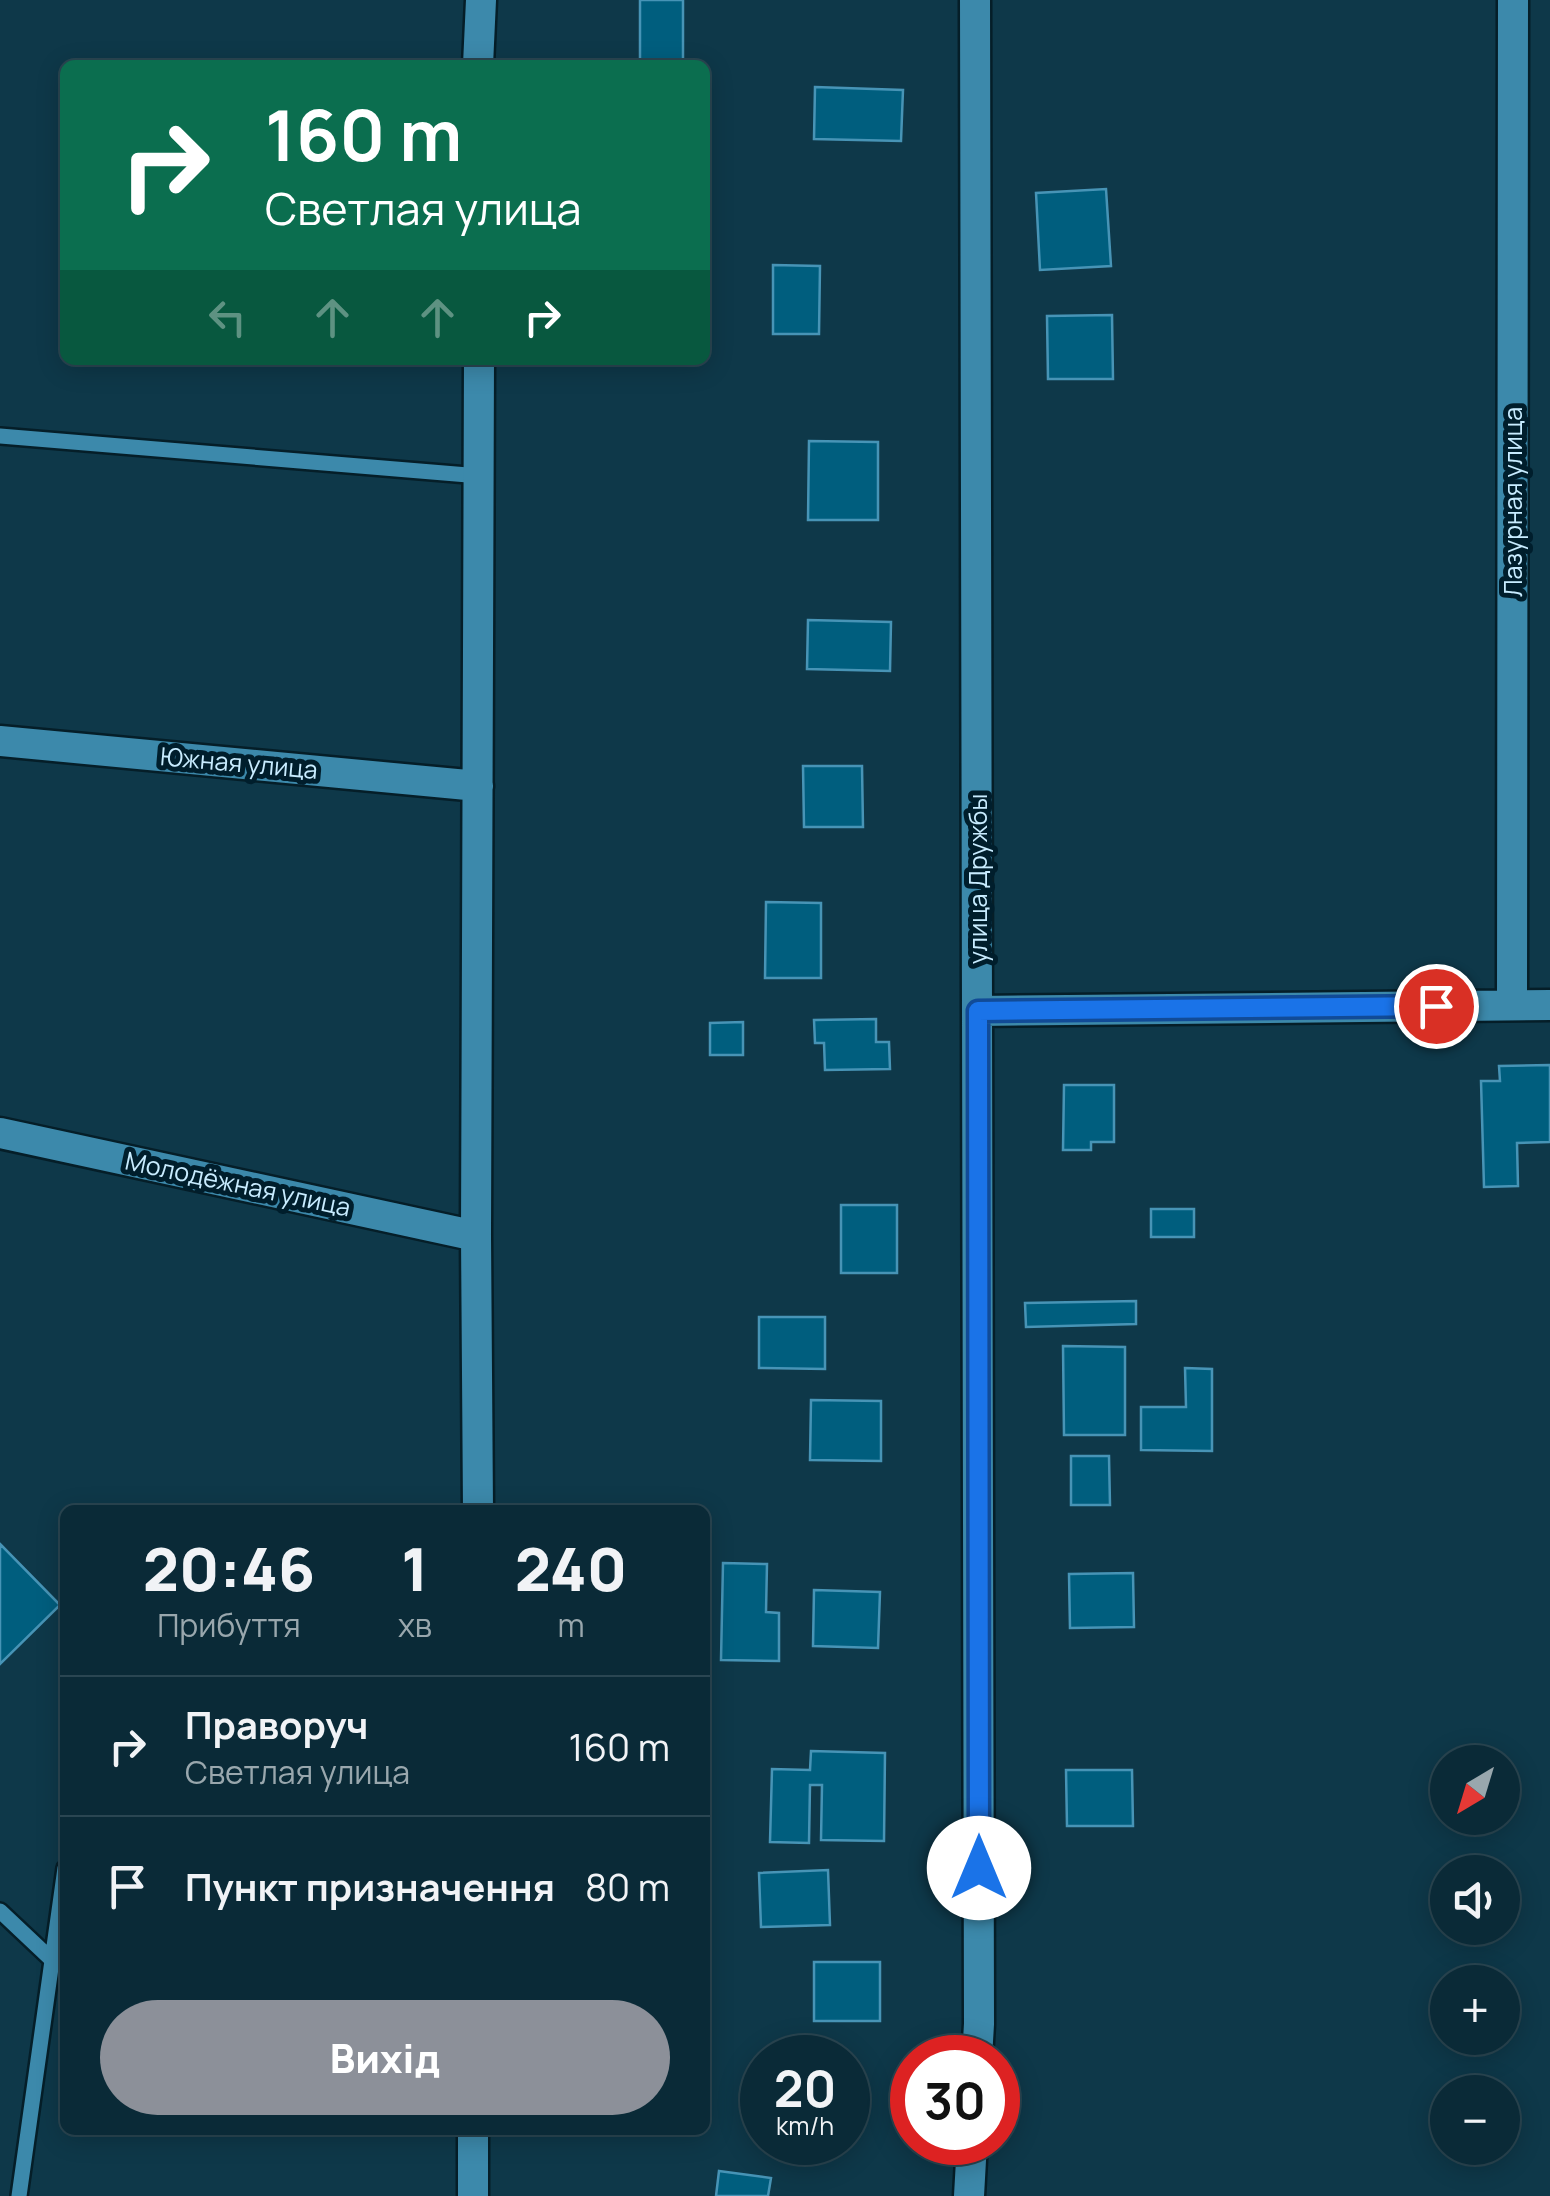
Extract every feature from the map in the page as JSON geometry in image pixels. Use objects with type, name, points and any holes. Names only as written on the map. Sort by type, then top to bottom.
[{"type":"street","points":[[478,60],[481,0]]},
{"type":"street","name":"улица Дружбы","points":[[975,0],[978,2035]]},
{"type":"street","name":"Лазурная улица","points":[[1512,1005],[1513,0]]},
{"type":"street","points":[[478,1505],[479,365]]},
{"type":"street","name":"Южная улица","points":[[0,740],[478,786]]},
{"type":"street","points":[[978,1011],[1550,1005]]},
{"type":"street","name":"Молодёжная улица","points":[[0,1133],[476,1236]]},
{"type":"street","points":[[473,2196],[474,2135]]},
{"type":"street","points":[[969,2196],[971,2165]]},
{"type":"lane","points":[[0,436],[480,476]]},
{"type":"lane","points":[[19,2196],[60,1903]]},
{"type":"lane","points":[[0,1910],[52,1960]]},
{"type":"building","points":[[640,0],[683,0],[683,60],[640,59]]},
{"type":"building","points":[[815,87],[903,90],[901,141],[814,139]]},
{"type":"building","points":[[1106,189],[1111,266],[1040,270],[1036,193]]},
{"type":"building","points":[[773,265],[820,266],[819,334],[773,334]]},
{"type":"building","points":[[1112,315],[1113,379],[1048,379],[1047,316]]},
{"type":"building","points":[[809,441],[878,442],[878,520],[808,520]]},
{"type":"building","points":[[808,620],[891,622],[890,671],[807,669]]},
{"type":"building","points":[[803,766],[862,766],[863,827],[804,827]]},
{"type":"building","points":[[766,902],[821,903],[821,978],[765,978]]},
{"type":"building","points":[[876,1019],[876,1042],[889,1042],[890,1069],[825,1070],[824,1043],[815,1043],[814,1020]]},
{"type":"building","points":[[743,1022],[743,1055],[710,1055],[710,1023]]},
{"type":"building","points":[[1550,1065],[1550,1142],[1517,1143],[1518,1186],[1484,1187],[1481,1081],[1500,1081],[1499,1066]]},
{"type":"building","points":[[1064,1085],[1114,1085],[1114,1142],[1091,1142],[1091,1150],[1063,1150]]},
{"type":"building","points":[[841,1205],[897,1205],[897,1273],[841,1273]]},
{"type":"building","points":[[1151,1209],[1194,1209],[1194,1237],[1151,1237]]},
{"type":"building","points":[[1136,1301],[1136,1324],[1026,1327],[1025,1303]]},
{"type":"building","points":[[759,1317],[825,1317],[825,1369],[759,1368]]},
{"type":"building","points":[[1063,1346],[1125,1347],[1125,1435],[1064,1435]]},
{"type":"building","points":[[1185,1368],[1212,1369],[1212,1451],[1141,1450],[1141,1407],[1186,1407]]},
{"type":"building","points":[[811,1400],[881,1401],[881,1461],[810,1460]]},
{"type":"building","points":[[1071,1456],[1109,1456],[1110,1505],[1071,1505]]},
{"type":"building","points":[[0,1544],[60,1605],[0,1664]]},
{"type":"building","points":[[723,1563],[767,1564],[766,1612],[779,1613],[779,1661],[721,1660]]},
{"type":"building","points":[[1133,1573],[1134,1627],[1070,1628],[1069,1574]]},
{"type":"building","points":[[814,1590],[880,1592],[878,1648],[813,1646]]},
{"type":"building","points":[[811,1751],[885,1753],[884,1841],[821,1840],[822,1785],[810,1785],[809,1843],[770,1842],[772,1769],[810,1770]]},
{"type":"building","points":[[1066,1770],[1132,1770],[1133,1826],[1067,1826]]},
{"type":"building","points":[[828,1870],[830,1925],[761,1927],[759,1873]]},
{"type":"building","points":[[814,1962],[880,1962],[880,2021],[814,2021]]},
{"type":"building","points":[[719,2171],[771,2178],[768,2196],[716,2196]]},
{"type":"route","points":[[979,1868],[978,1011],[1436,1006]]}]
